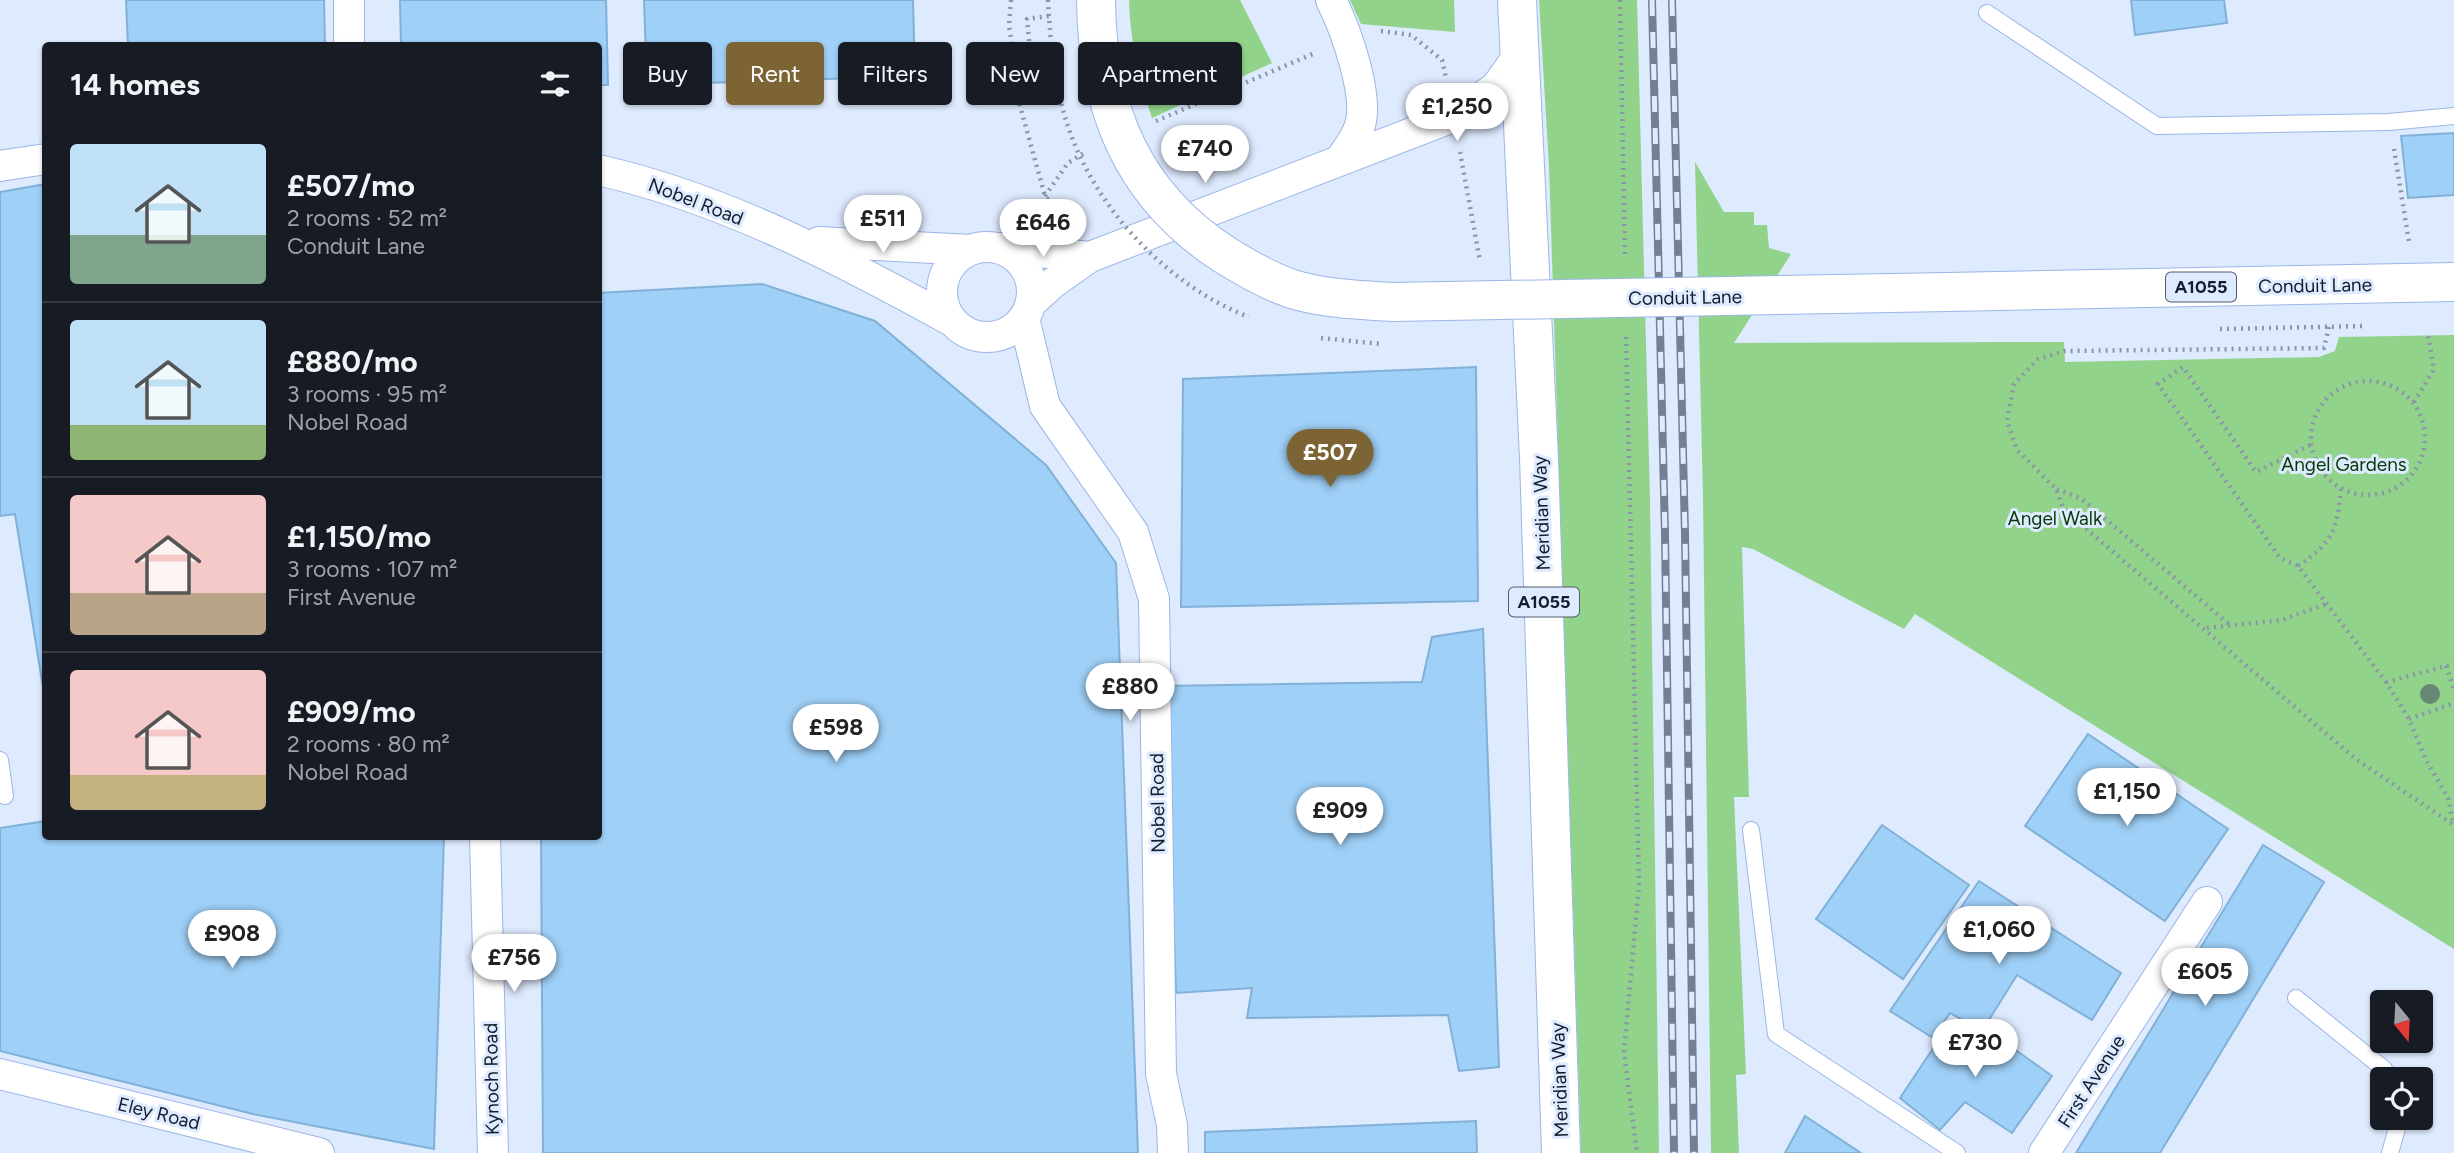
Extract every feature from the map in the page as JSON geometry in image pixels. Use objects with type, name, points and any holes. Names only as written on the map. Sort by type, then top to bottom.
[{"type":"main road","name":"Conduit Lane","points":[[1096,0],[1100,62],[1107,95],[1118,130],[1136,167],[1158,198],[1185,226],[1251,271],[1291,288],[1327,297],[1393,302],[2454,282]]},
{"type":"main road","name":"Meridian Way","points":[[1517,0],[1539,458],[1561,1153]]},
{"type":"street","points":[[349,0],[349,42]]},
{"type":"street","points":[[1331,0],[1347,33],[1360,88],[1361,126],[1339,162]]},
{"type":"street","name":"Nobel Road","points":[[602,171],[654,183],[791,239],[856,268],[950,320],[962,331],[977,337],[998,336],[1013,329],[1053,283],[1090,257],[1453,117],[1496,87],[1521,52]]},
{"type":"street","points":[[0,166],[42,160]]},
{"type":"street","name":"Nobel Road","points":[[791,239],[856,246],[981,249],[1090,257]]},
{"type":"street","points":[[950,320],[943,306],[942,286],[957,258],[981,249]]},
{"type":"street","name":"Nobel Road","points":[[981,249],[1007,252],[1020,262],[1028,275],[1027,311],[1045,406],[1133,532],[1154,600],[1161,1074],[1172,1125],[1173,1153]]},
{"type":"street","name":"Kynoch Road","points":[[485,840],[493,1153]]},
{"type":"street","name":"First Avenue","points":[[2044,1153],[2207,902]]},
{"type":"street","name":"Eley Road","points":[[0,1073],[319,1153]]},
{"type":"lane","points":[[1987,13],[2157,126],[2389,122],[2454,116]]},
{"type":"lane","points":[[0,760],[5,796]]},
{"type":"lane","points":[[1751,830],[1776,1034],[1956,1153]]},
{"type":"lane","points":[[2296,998],[2382,1067]]},
{"type":"lane","points":[[2390,1153],[2397,1130]]},
{"type":"path","points":[[1011,0],[1009,24],[1020,106],[1045,196],[1069,227]]},
{"type":"path","points":[[1620,0],[1625,246]]},
{"type":"path","points":[[1020,106],[1031,71],[1027,19],[1049,16]]},
{"type":"path","points":[[1151,123],[1329,47],[1347,33],[1375,30],[1411,34],[1442,60],[1446,82]]},
{"type":"path","points":[[2389,122],[2409,242]]},
{"type":"path","points":[[1045,196],[1068,163],[1088,150]]},
{"type":"path","points":[[1460,150],[1481,262]]},
{"type":"path","points":[[2230,625],[2082,499],[2056,489],[2017,450],[2007,421],[2014,384],[2038,359],[2065,352],[2324,348],[2329,327]]},
{"type":"path","points":[[2414,402],[2434,369],[2428,335]]},
{"type":"path","points":[[1627,363],[1639,885],[1624,1052],[1637,1153]]},
{"type":"path","points":[[2310,444],[2256,472],[2183,367],[2158,384],[2280,558],[2298,566],[2386,682],[2409,719],[2426,760],[2448,798],[2454,825]]},
{"type":"path","points":[[2364,380],[2383,382],[2400,390],[2414,402],[2423,420],[2426,439],[2422,458],[2412,475],[2397,488],[2379,494],[2360,495],[2341,489],[2326,478],[2315,463],[2310,444],[2311,426],[2318,408],[2330,394],[2346,384],[2364,380]]},
{"type":"path","points":[[2056,489],[2064,510],[2206,628],[2357,760],[2454,825]]},
{"type":"path","points":[[2298,566],[2323,549],[2333,534],[2341,489]]},
{"type":"path","points":[[2206,628],[2283,620],[2326,604]]},
{"type":"path","points":[[2386,682],[2454,664]]},
{"type":"path","points":[[2446,666],[2454,690]]},
{"type":"path","points":[[2409,719],[2454,703]]},
{"type":"path","points":[[2448,798],[2454,803]]},
{"type":"green space","points":[[1129,0],[1240,0],[1272,63],[1242,77],[1242,42],[1133,42]]},
{"type":"green space","points":[[1350,0],[1454,0],[1455,32],[1361,24]]},
{"type":"green space","points":[[1539,0],[1637,0],[1650,499],[1659,1153],[1581,1153],[1549,166]]},
{"type":"green space","points":[[1148,105],[1180,105],[1152,118]]},
{"type":"green space","name":"Angel Walk","points":[[1695,162],[1724,212],[1754,212],[1754,225],[1767,225],[1769,248],[1791,254],[1734,343],[2064,342],[2065,362],[2319,357],[2335,351],[2339,337],[2454,335],[2454,949],[1915,614],[1904,629],[1753,549],[1742,547],[1749,797],[1734,797],[1746,1074],[1736,1075],[1739,1153],[1711,1153],[1703,498]]},
{"type":"building","points":[[126,0],[324,0],[325,42],[128,42]]},
{"type":"building","points":[[400,0],[606,0],[608,85],[602,85],[602,42],[401,42]]},
{"type":"building","points":[[644,0],[913,0],[914,42],[838,42],[838,79],[824,79],[824,42],[726,42],[726,82],[712,83],[712,42],[645,42]]},
{"type":"building","points":[[2131,0],[2224,0],[2227,23],[2135,35]]},
{"type":"building","points":[[2454,133],[2454,195],[2408,198],[2401,136]]},
{"type":"building","points":[[42,185],[42,681],[15,514],[0,516],[0,192]]},
{"type":"building","points":[[762,284],[875,321],[1046,465],[1116,563],[1138,1153],[543,1153],[541,840],[602,840],[602,293]]},
{"type":"building","points":[[1476,367],[1478,601],[1181,607],[1183,379]]},
{"type":"building","points":[[1483,629],[1499,1067],[1459,1071],[1448,1015],[1247,1018],[1252,988],[1176,993],[1165,686],[1422,682],[1432,637]]},
{"type":"building","points":[[2088,734],[2228,829],[2165,921],[2025,826]]},
{"type":"building","points":[[42,822],[42,840],[444,840],[434,1149],[253,1114],[0,1051],[0,828]]},
{"type":"building","points":[[1882,825],[1969,885],[1903,979],[1816,919]]},
{"type":"building","points":[[2263,845],[2324,882],[2160,1153],[2076,1153]]},
{"type":"building","points":[[1979,881],[2121,973],[2092,1020],[2017,975],[1982,1031],[1950,1013],[1933,1038],[1890,1011]]},
{"type":"building","points":[[1952,1020],[1984,1037],[1989,1031],[2052,1076],[2012,1133],[1965,1102],[1940,1130],[1900,1098]]},
{"type":"building","points":[[1805,1116],[1861,1153],[1785,1153]]},
{"type":"building","points":[[1476,1121],[1477,1153],[1205,1153],[1205,1132]]},
{"type":"railway","points":[[1652,0],[1665,534],[1674,1153]]},
{"type":"railway","points":[[1672,0],[1685,534],[1694,1153]]},
{"type":"park label","name":"Angel Gardens","points":[[2344,464]]}]
